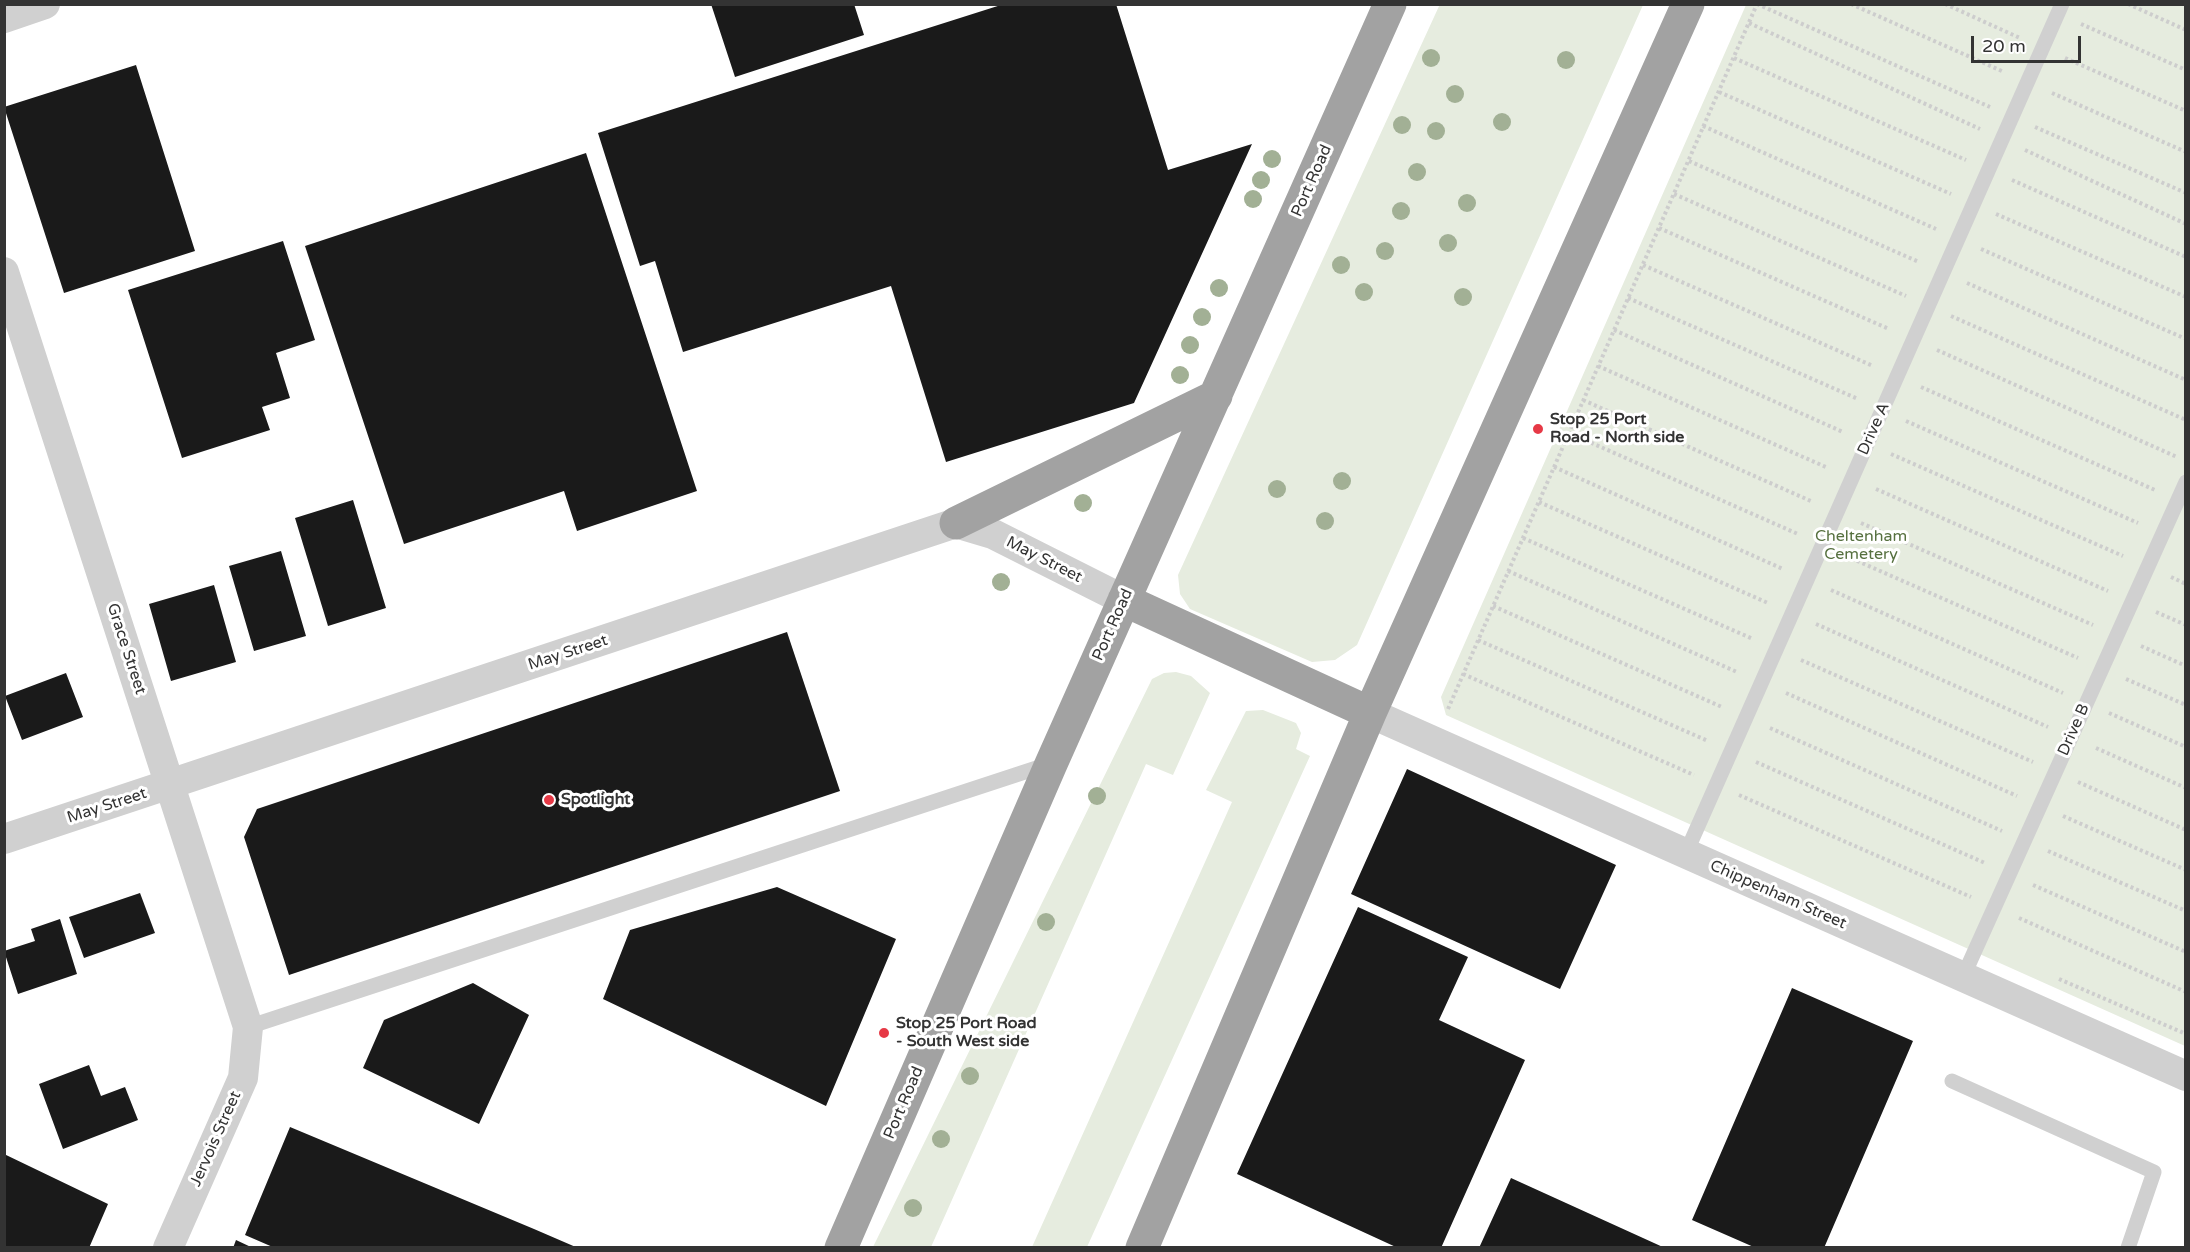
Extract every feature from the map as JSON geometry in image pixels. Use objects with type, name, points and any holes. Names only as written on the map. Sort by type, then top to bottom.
[{"type":"highway","name":"Port Road","points":[[841,1248],[1051,764],[1390,4]]},
{"type":"highway","points":[[1142,1248],[1370,713],[1688,4]]},
{"type":"highway","points":[[956,523],[1216,396]]},
{"type":"highway","points":[[1124,600],[1370,713]]},
{"type":"street","points":[[4,18],[45,4]]},
{"type":"street","name":"Grace Street","points":[[4,272],[248,1027]]},
{"type":"street","name":"May Street","points":[[4,839],[956,523],[993,534],[1124,600]]},
{"type":"street","name":"Chippenham Street","points":[[1370,713],[2186,1076]]},
{"type":"street","name":"Jervois Street","points":[[168,1248],[243,1078],[248,1027]]},
{"type":"lane","name":"Drive A","points":[[1686,854],[2060,9]]},
{"type":"lane","name":"Drive B","points":[[1963,977],[2186,482]]},
{"type":"lane","points":[[248,1027],[1051,764]]},
{"type":"lane","points":[[1952,1081],[2154,1172],[2128,1248]]},
{"type":"path","points":[[1459,714],[1448,709],[1757,4],[2186,193]]},
{"type":"path","points":[[2128,4],[2186,30]]},
{"type":"path","points":[[2060,9],[2186,70]]},
{"type":"path","points":[[1749,23],[2186,224]]},
{"type":"path","points":[[1734,58],[2186,257]]},
{"type":"path","points":[[1614,330],[2186,584]]},
{"type":"path","points":[[1598,366],[2186,625]]},
{"type":"path","points":[[1583,400],[2186,666]]},
{"type":"path","points":[[1569,434],[2186,705]]},
{"type":"path","points":[[1554,467],[2186,747]]},
{"type":"path","points":[[1539,502],[2186,788]]},
{"type":"path","points":[[1523,538],[2186,830]]},
{"type":"path","points":[[1508,571],[2186,870]]},
{"type":"path","points":[[1493,606],[2186,911]]},
{"type":"path","points":[[1478,640],[2186,952]]},
{"type":"path","points":[[1995,907],[2186,992]]},
{"type":"green space","points":[[1440,4],[1643,5],[1357,645],[1335,660],[1312,662],[1190,609],[1180,594],[1178,575]]},
{"type":"green space","name":"Cheltenham Cemetery","points":[[1746,5],[2185,5],[2185,1046],[1446,715],[1441,697]]},
{"type":"green space","points":[[1176,672],[1191,676],[1210,693],[1173,775],[1146,764],[931,1247],[873,1247],[1152,679],[1164,673]]},
{"type":"green space","points":[[1263,710],[1296,723],[1301,733],[1296,749],[1310,756],[1087,1247],[1032,1247],[1232,802],[1206,790],[1246,711]]},
{"type":"building","points":[[711,4],[854,4],[864,35],[735,77]]},
{"type":"building","points":[[1004,4],[1116,4],[1168,170],[1252,144],[1134,403],[946,462],[891,286],[683,352],[655,261],[640,266],[598,133]]},
{"type":"building","points":[[136,65],[195,251],[64,293],[4,107]]},
{"type":"building","points":[[586,153],[697,491],[577,531],[564,491],[404,544],[305,246]]},
{"type":"building","points":[[283,241],[315,340],[276,353],[290,398],[262,407],[270,430],[182,458],[128,290]]},
{"type":"building","points":[[353,500],[386,608],[328,626],[295,518]]},
{"type":"building","points":[[281,551],[306,636],[254,651],[229,566]]},
{"type":"building","points":[[214,585],[236,662],[171,681],[149,604]]},
{"type":"building","name":"Spotlight","points":[[787,632],[840,791],[289,975],[244,837],[257,809]]},
{"type":"building","points":[[66,673],[83,717],[22,740],[5,696]]},
{"type":"building","points":[[1407,769],[1616,865],[1560,989],[1351,894]]},
{"type":"building","points":[[777,887],[896,939],[826,1106],[603,999],[630,930]]},
{"type":"building","points":[[140,893],[155,933],[84,958],[69,917]]},
{"type":"building","points":[[1358,907],[1468,957],[1439,1020],[1525,1060],[1441,1248],[1398,1248],[1237,1174]]},
{"type":"building","points":[[60,919],[77,974],[18,994],[4,951],[35,941],[31,929]]},
{"type":"building","points":[[473,983],[529,1015],[479,1124],[363,1068],[384,1020]]},
{"type":"building","points":[[1792,988],[1913,1041],[1824,1248],[1756,1248],[1692,1220]]},
{"type":"building","points":[[89,1065],[101,1096],[125,1087],[138,1120],[63,1149],[39,1084]]},
{"type":"building","points":[[290,1127],[578,1248],[275,1248],[245,1235]]},
{"type":"building","points":[[4,1154],[108,1204],[89,1248],[4,1248]]},
{"type":"building","points":[[1511,1178],[1665,1248],[1479,1248]]},
{"type":"building","points":[[236,1240],[253,1248],[233,1248]]},
{"type":"place","name":"Stop 25 Port Road - North side","points":[[1538,429]]},
{"type":"place","name":"Spotlight","points":[[549,800]]},
{"type":"place","name":"Stop 25 Port Road - South West side","points":[[884,1033]]}]
